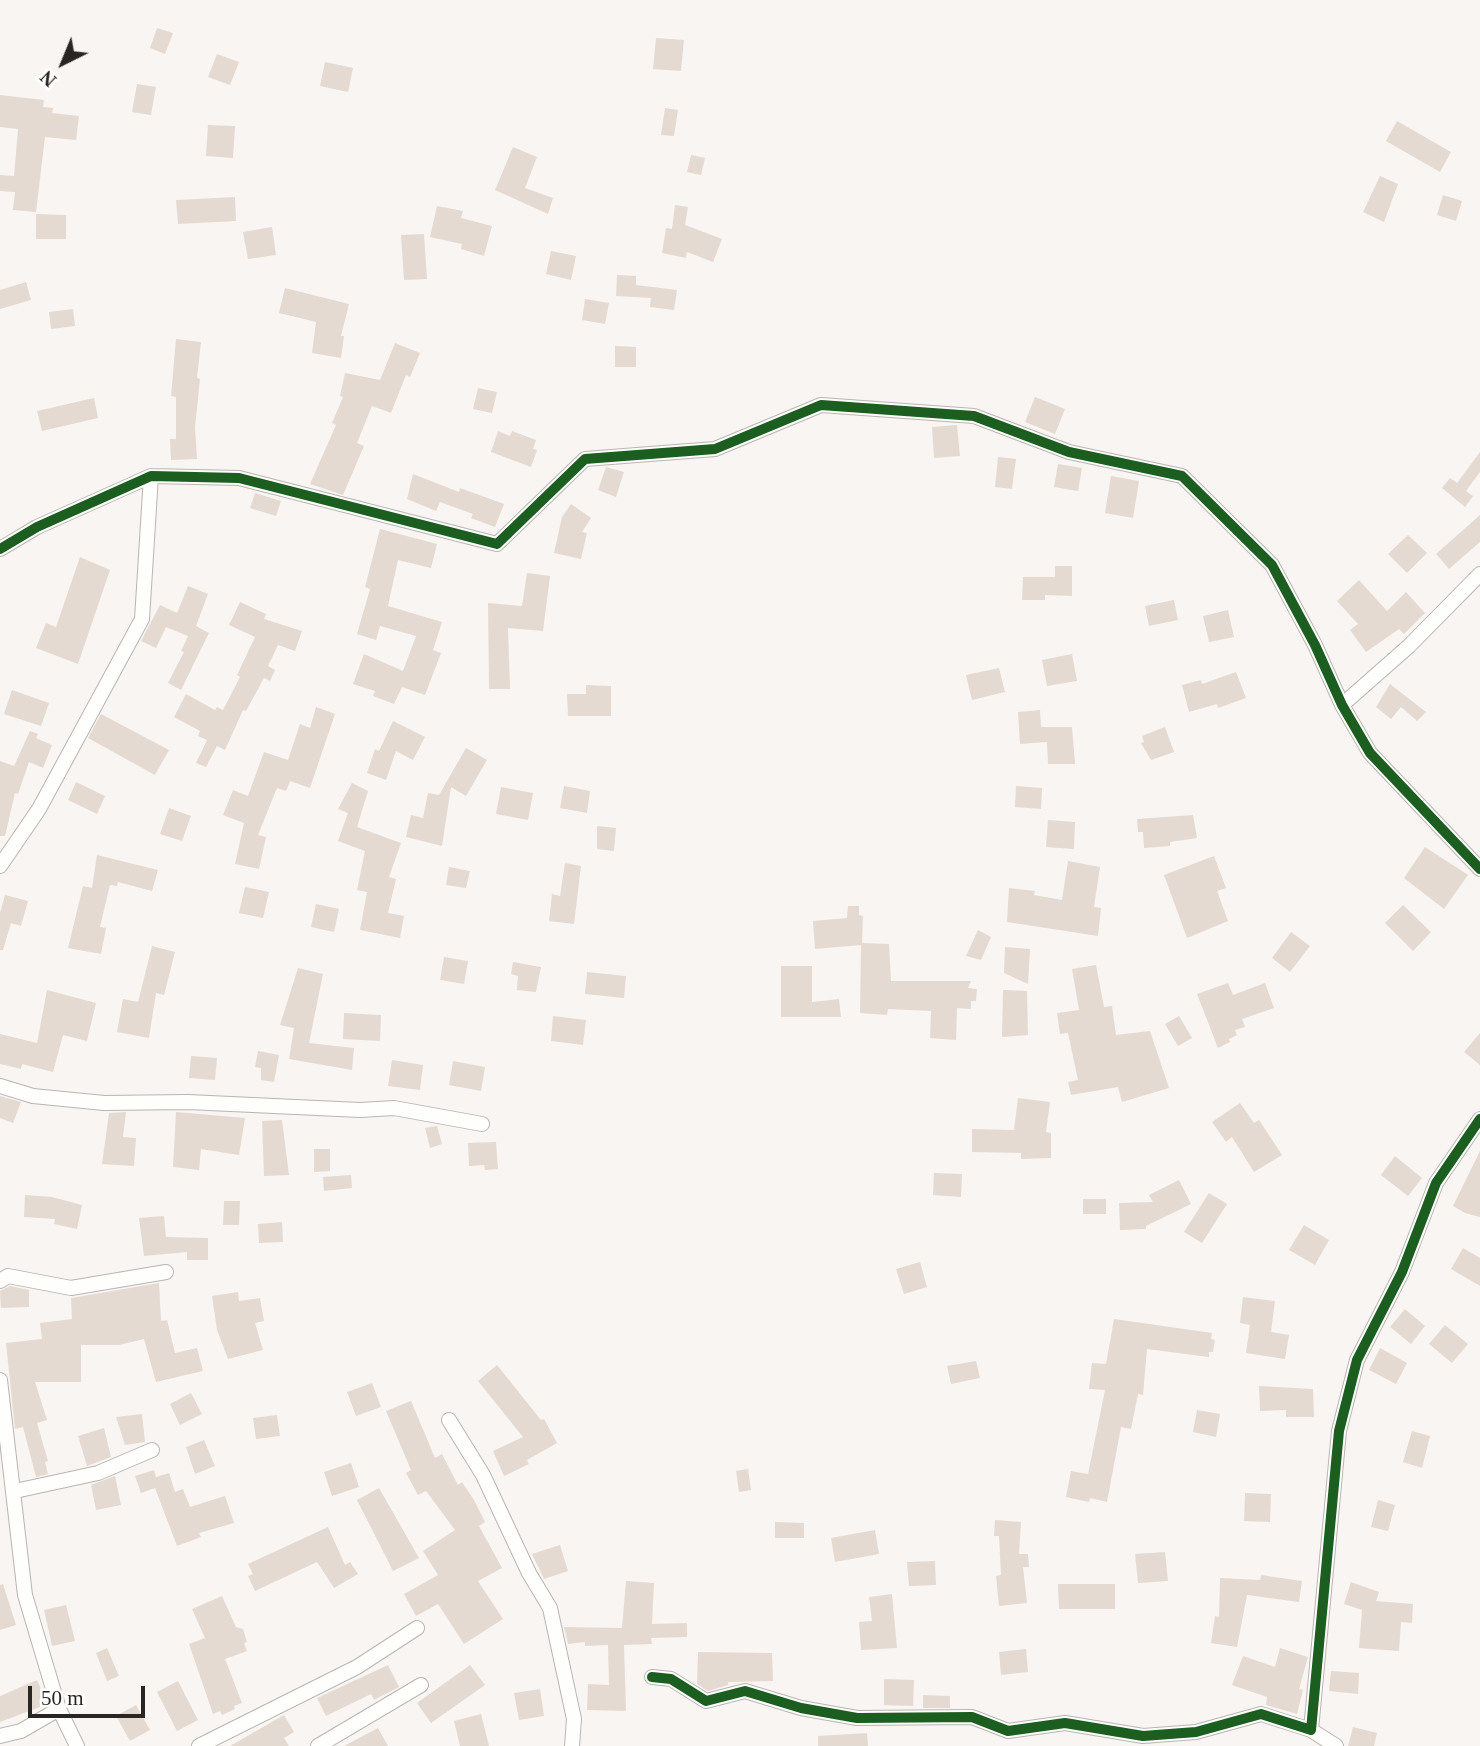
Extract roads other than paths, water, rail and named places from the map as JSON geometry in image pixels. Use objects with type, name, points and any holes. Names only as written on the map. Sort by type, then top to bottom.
[{"type":"street","points":[[0,549],[37,527],[151,476],[239,478],[497,544],[585,459],[715,449],[821,405],[974,416],[1069,452],[1182,476],[1272,565],[1315,645],[1342,705],[1370,753],[1480,869]]},
{"type":"street","points":[[0,866],[39,809],[142,619],[151,476]]},
{"type":"street","points":[[1342,705],[1409,646],[1480,574]]},
{"type":"street","points":[[0,1086],[33,1096],[104,1104],[188,1102],[360,1110],[394,1108],[482,1124]]},
{"type":"street","points":[[1311,1731],[1339,1431],[1357,1360],[1402,1272],[1436,1183],[1480,1119]]},
{"type":"street","points":[[0,1281],[8,1276],[71,1288],[166,1272]]},
{"type":"street","points":[[0,1380],[25,1595],[59,1709],[77,1746]]},
{"type":"street","points":[[449,1420],[483,1475],[529,1573],[550,1608],[574,1719],[572,1746]]},
{"type":"street","points":[[15,1491],[98,1473],[152,1450]]},
{"type":"street","points":[[199,1746],[357,1667],[417,1628]]},
{"type":"street","points":[[652,1677],[671,1679],[706,1701],[745,1691],[801,1708],[858,1718],[972,1717],[1008,1731],[1065,1723],[1143,1736],[1196,1732],[1261,1714],[1311,1731],[1336,1746]]},
{"type":"street","points":[[318,1746],[421,1685]]},
{"type":"street","points":[[0,1737],[21,1731],[59,1709]]}]
